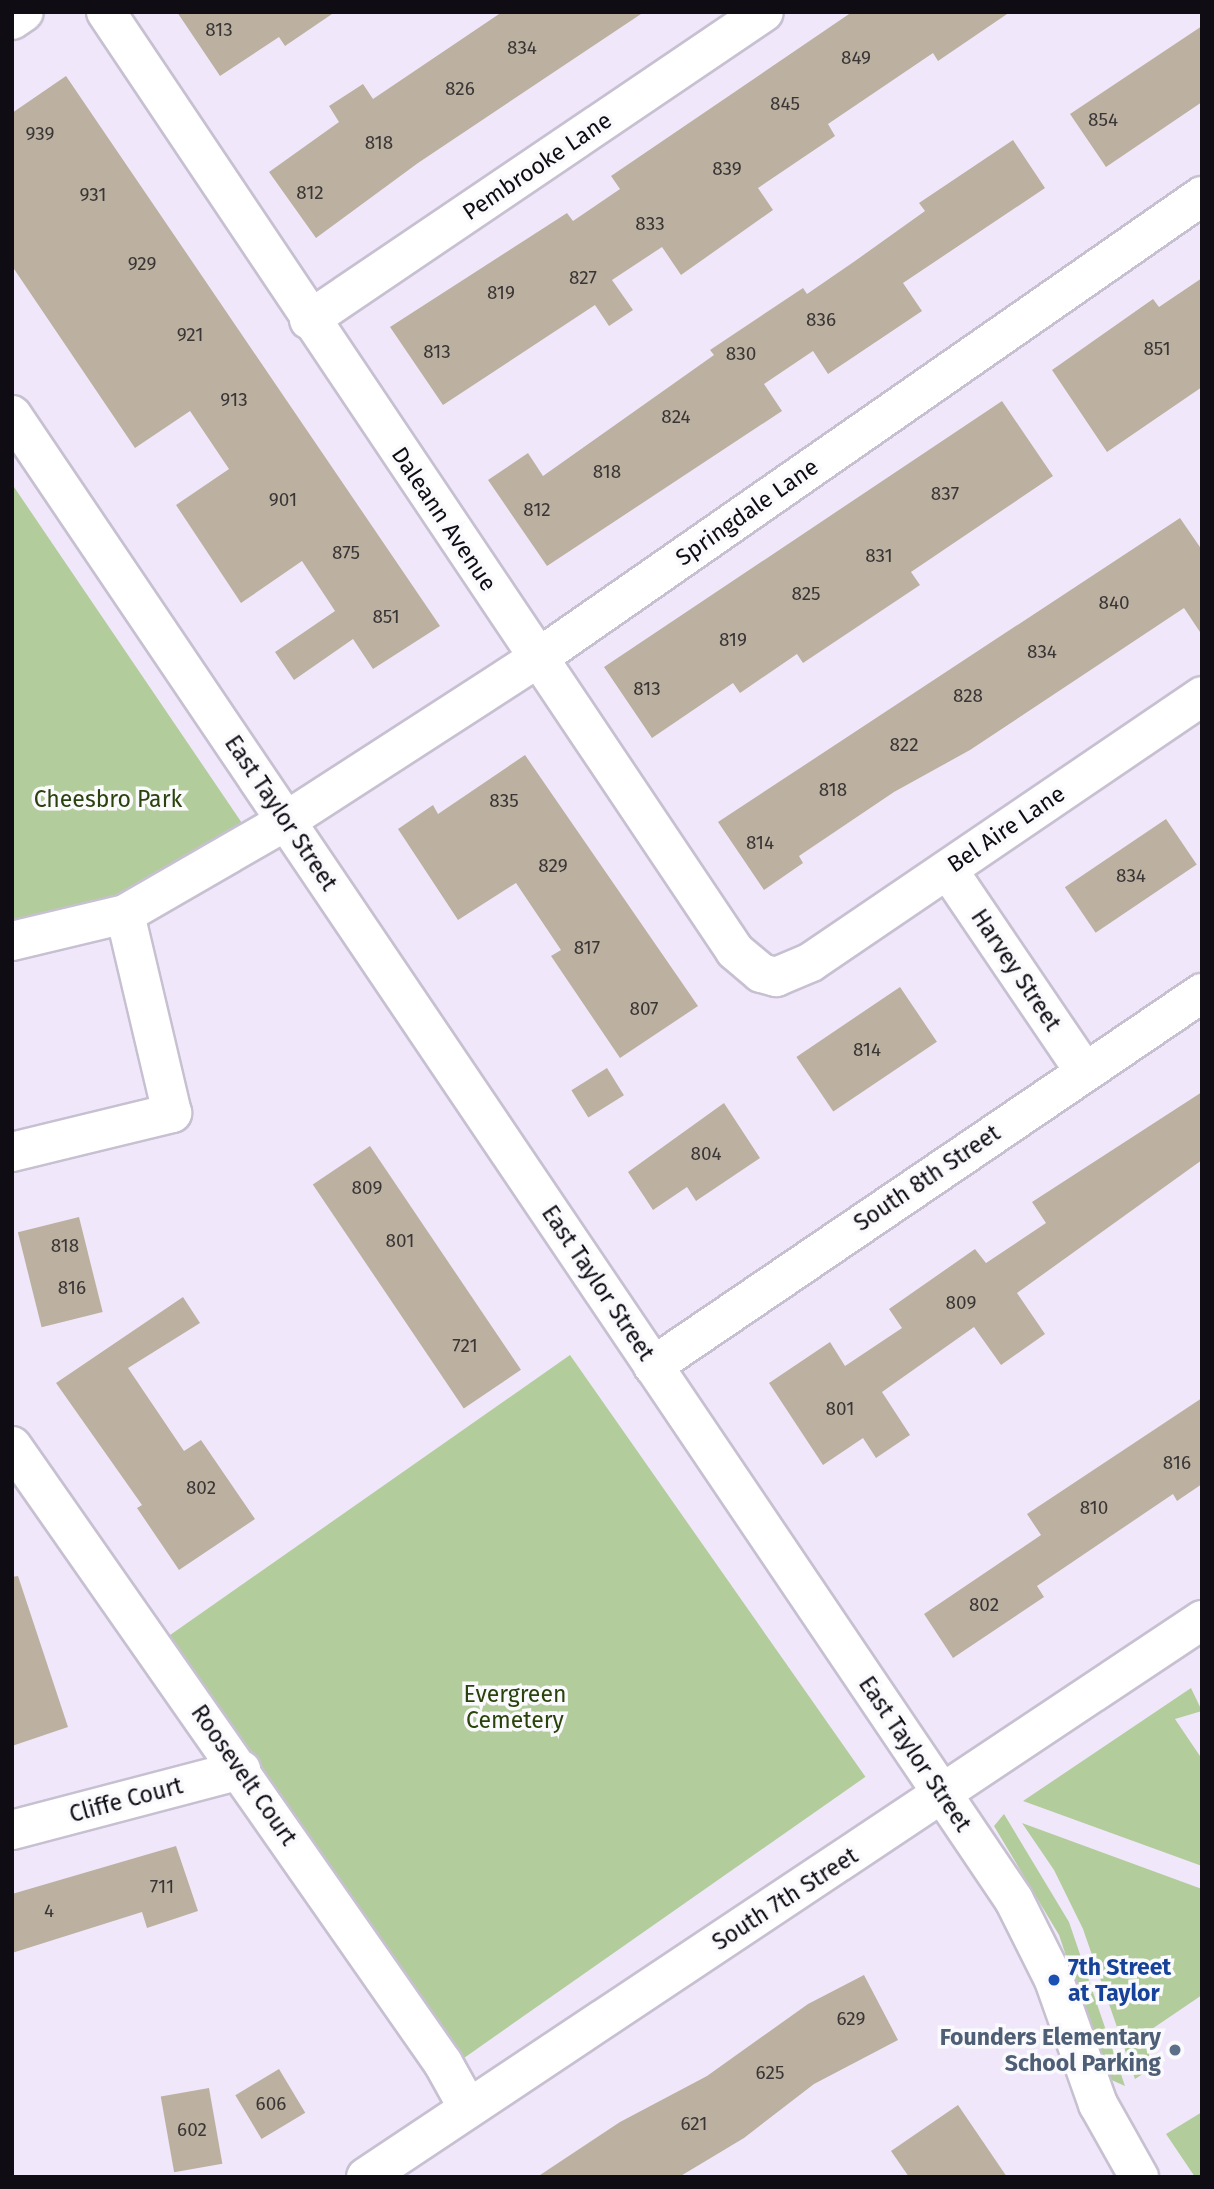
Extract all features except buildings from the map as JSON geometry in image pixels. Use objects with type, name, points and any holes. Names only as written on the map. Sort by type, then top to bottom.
[{"type":"street","points":[[12,20],[24,12]]},
{"type":"street","name":"Daleann Avenue","points":[[106,12],[309,320],[735,951],[761,973],[776,977],[811,962]]},
{"type":"street","name":"Pembrooke Lane","points":[[309,320],[764,12]]},
{"type":"street","name":"Springdale Lane","points":[[12,941],[125,914],[286,821],[538,658],[1202,196]]},
{"type":"street","name":"East Taylor Street","points":[[12,415],[1014,1900],[1054,1980],[1098,2104],[1139,2177]]},
{"type":"street","name":"Bel Aire Lane","points":[[811,962],[1202,696]]},
{"type":"street","name":"Harvey Street","points":[[948,870],[1084,1071]]},
{"type":"street","points":[[12,1152],[172,1113],[125,914]]},
{"type":"street","name":"South 8th Street","points":[[653,1366],[1202,993]]},
{"type":"street","name":"Roosevelt Court","points":[[12,1446],[241,1770],[443,2063],[468,2108]]},
{"type":"street","name":"South 7th Street","points":[[366,2177],[1202,1620]]},
{"type":"street","name":"Cliffe Court","points":[[12,1830],[241,1770]]},
{"type":"green space","name":"Cheesbro Park","points":[[12,484],[244,826],[103,918],[12,930]]},
{"type":"green space","name":"Evergreen Cemetery","points":[[570,1355],[865,1777],[462,2060],[166,1638]]},
{"type":"green space","points":[[1191,1688],[1202,1711],[1175,1719],[1202,1759],[1202,1866],[1023,1801]]},
{"type":"green space","points":[[1004,1814],[1069,1922],[1125,2086],[1107,2078],[1059,1935],[994,1826]]},
{"type":"green space","points":[[1022,1823],[1202,1889],[1202,1995],[1149,2031],[1149,2070],[1135,2079],[1083,1929],[1054,1870]]},
{"type":"green space","points":[[1202,2112],[1202,2177],[1195,2177],[1166,2134]]},
{"type":"place","name":"7th Street at Taylor","points":[[1054,1980]]},
{"type":"place","name":"Founders Elementary School Parking","points":[[1175,2050]]}]
